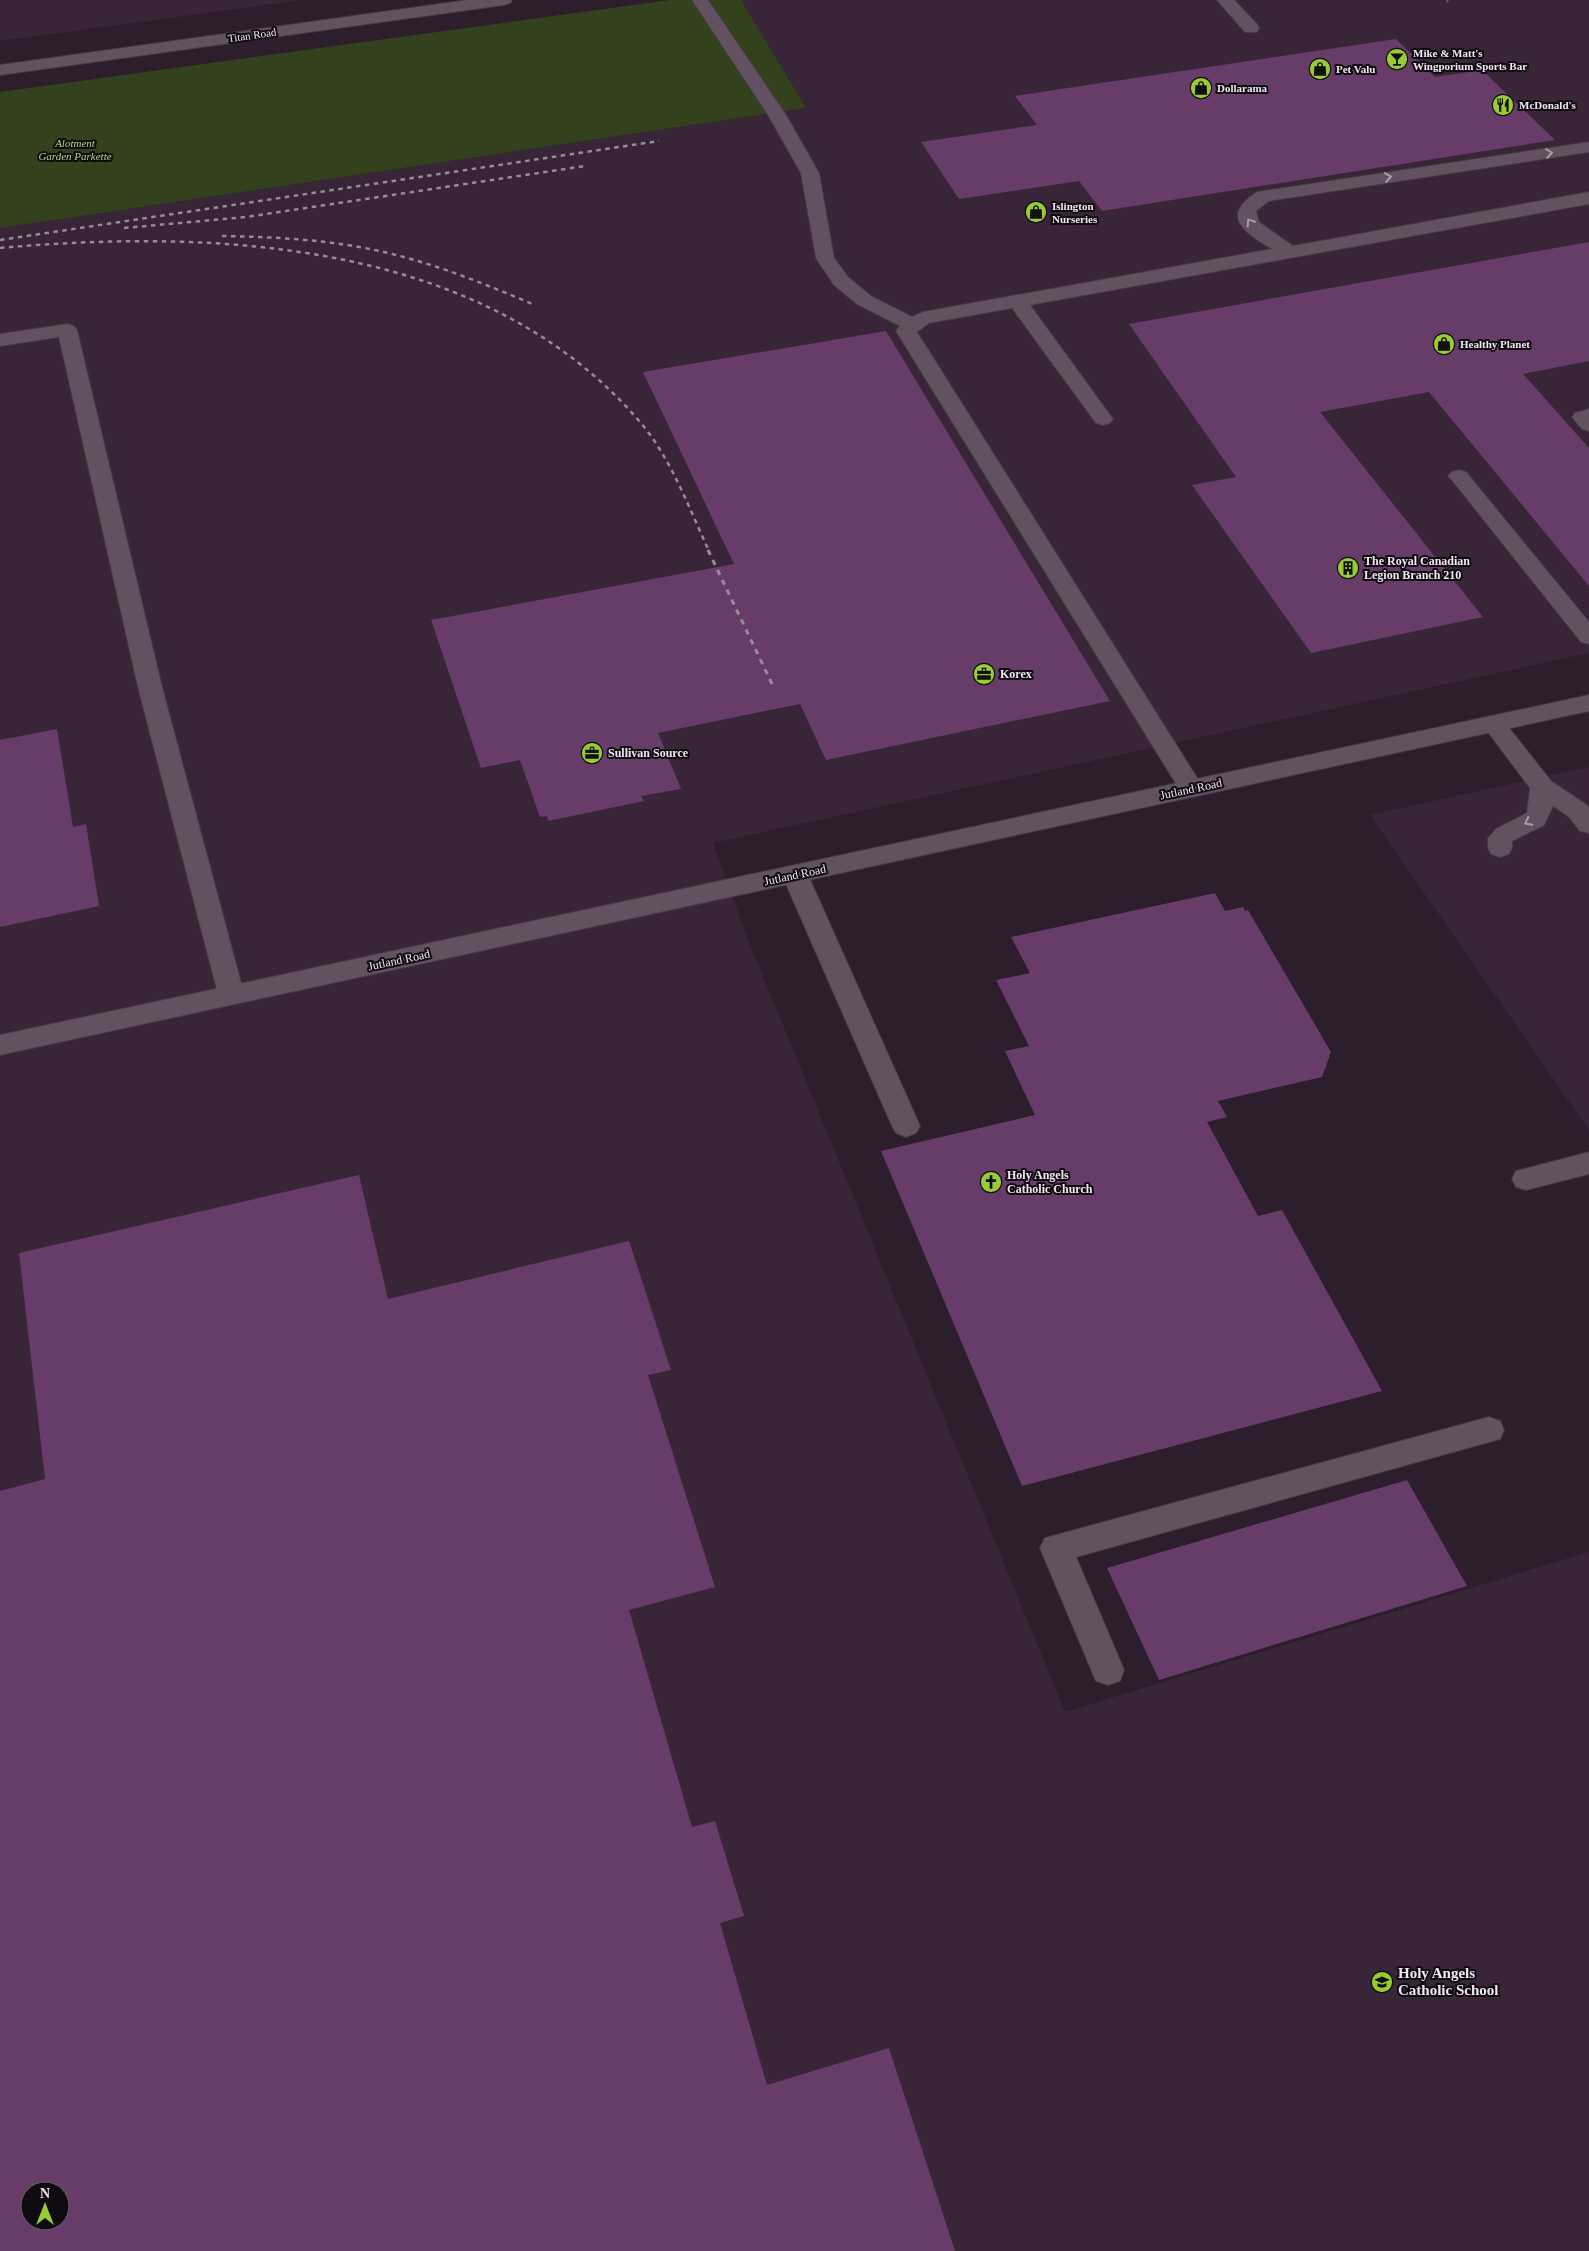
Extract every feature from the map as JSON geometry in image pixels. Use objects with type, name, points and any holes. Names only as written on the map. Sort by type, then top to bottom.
[{"type":"street","name":"Titan Road","points":[[0,70],[504,0]]},
{"type":"street","points":[[700,0],[777,116],[810,173],[825,258],[840,282],[864,300],[914,325]]},
{"type":"street","points":[[1225,0],[1251,28]]},
{"type":"street","points":[[1288,251],[1260,233],[1249,223],[1246,215],[1247,208],[1255,200],[1264,196],[1589,147]]},
{"type":"street","points":[[1192,789],[906,331],[923,318],[1589,198]]},
{"type":"street","points":[[1017,301],[1104,419]]},
{"type":"street","points":[[0,340],[67,330],[150,687],[231,994]]},
{"type":"street","points":[[1589,416],[1582,417],[1589,425]]},
{"type":"street","points":[[1459,476],[1589,637]]},
{"type":"street","name":"Jutland Road","points":[[0,1045],[1589,703]]},
{"type":"street","points":[[1494,724],[1542,787],[1578,811],[1589,826]]},
{"type":"street","points":[[1500,848],[1500,838],[1507,831],[1532,822],[1538,815],[1542,787]]},
{"type":"street","points":[[794,875],[906,1126]]},
{"type":"street","points":[[1526,1178],[1589,1163]]},
{"type":"street","points":[[1108,1670],[1056,1548],[1489,1430]]},
{"type":"shaded area","points":[[0,0],[302,0],[0,41]]},
{"type":"shaded area","points":[[741,0],[1589,0],[1589,653],[713,843],[746,935],[1065,1712],[1589,1552],[1589,2251],[0,2251],[0,228],[806,108]]},
{"type":"shaded area","points":[[1589,767],[1589,1130],[1370,815]]},
{"type":"green space","name":"Alotment Garden Parkette","points":[[670,0],[741,0],[806,108],[0,228],[0,92]]},
{"type":"building","points":[[1396,39],[1435,77],[1482,70],[1555,140],[1102,211],[1079,181],[959,199],[921,142],[1037,125],[1015,96]]},
{"type":"building","points":[[1589,242],[1589,361],[1523,374],[1589,448],[1589,586],[1429,392],[1320,412],[1483,617],[1311,653],[1192,485],[1236,477],[1129,324]]},
{"type":"building","points":[[886,331],[1110,701],[826,760],[800,704],[658,733],[681,789],[641,796],[644,801],[548,821],[547,816],[540,817],[520,760],[481,768],[431,620],[734,564],[643,372]]},
{"type":"building","points":[[57,729],[73,827],[86,824],[99,906],[0,927],[0,740]]},
{"type":"building","name":"Holy Angels Catholic Church","points":[[1215,893],[1225,911],[1243,907],[1245,911],[1248,910],[1331,1052],[1322,1077],[1218,1101],[1227,1117],[1207,1122],[1258,1216],[1282,1210],[1382,1391],[1022,1486],[881,1151],[1035,1115],[1005,1051],[1029,1046],[996,980],[1030,973],[1011,937]]},
{"type":"building","points":[[359,1175],[388,1299],[629,1241],[671,1370],[648,1375],[715,1587],[629,1610],[692,1827],[715,1821],[744,1916],[720,1923],[767,2085],[889,2048],[955,2251],[0,2251],[0,1491],[45,1479],[19,1253]]},
{"type":"building","points":[[1407,1480],[1467,1586],[1159,1680],[1107,1568]]},
{"type":"railway","points":[[0,240],[659,141]]},
{"type":"railway","points":[[124,228],[246,217],[585,166]]},
{"type":"railway","points":[[222,236],[306,240],[388,253],[444,269],[535,305]]},
{"type":"railway","points":[[0,248],[85,242],[173,242],[261,247],[348,261],[432,284],[511,319],[582,366],[645,428],[655,442],[680,488],[709,551]]},
{"type":"railway","points":[[708,550],[773,686]]},
{"type":"place","name":"Mike & Matt's Wingporium Sports Bar","points":[[1397,59]]},
{"type":"place","name":"Pet Valu","points":[[1320,69]]},
{"type":"place","name":"Dollarama","points":[[1201,88]]},
{"type":"place","name":"McDonald's","points":[[1503,105]]},
{"type":"place","name":"Islington Nurseries","points":[[1036,212]]},
{"type":"place","name":"Healthy Planet","points":[[1444,344]]},
{"type":"place","name":"The Royal Canadian Legion Branch 210","points":[[1348,568]]},
{"type":"place","name":"Korex","points":[[984,674]]},
{"type":"place","name":"Sullivan Source","points":[[592,753]]},
{"type":"place","name":"Holy Angels Catholic Church","points":[[991,1182]]},
{"type":"place","name":"Holy Angels Catholic School","points":[[1382,1982]]}]
